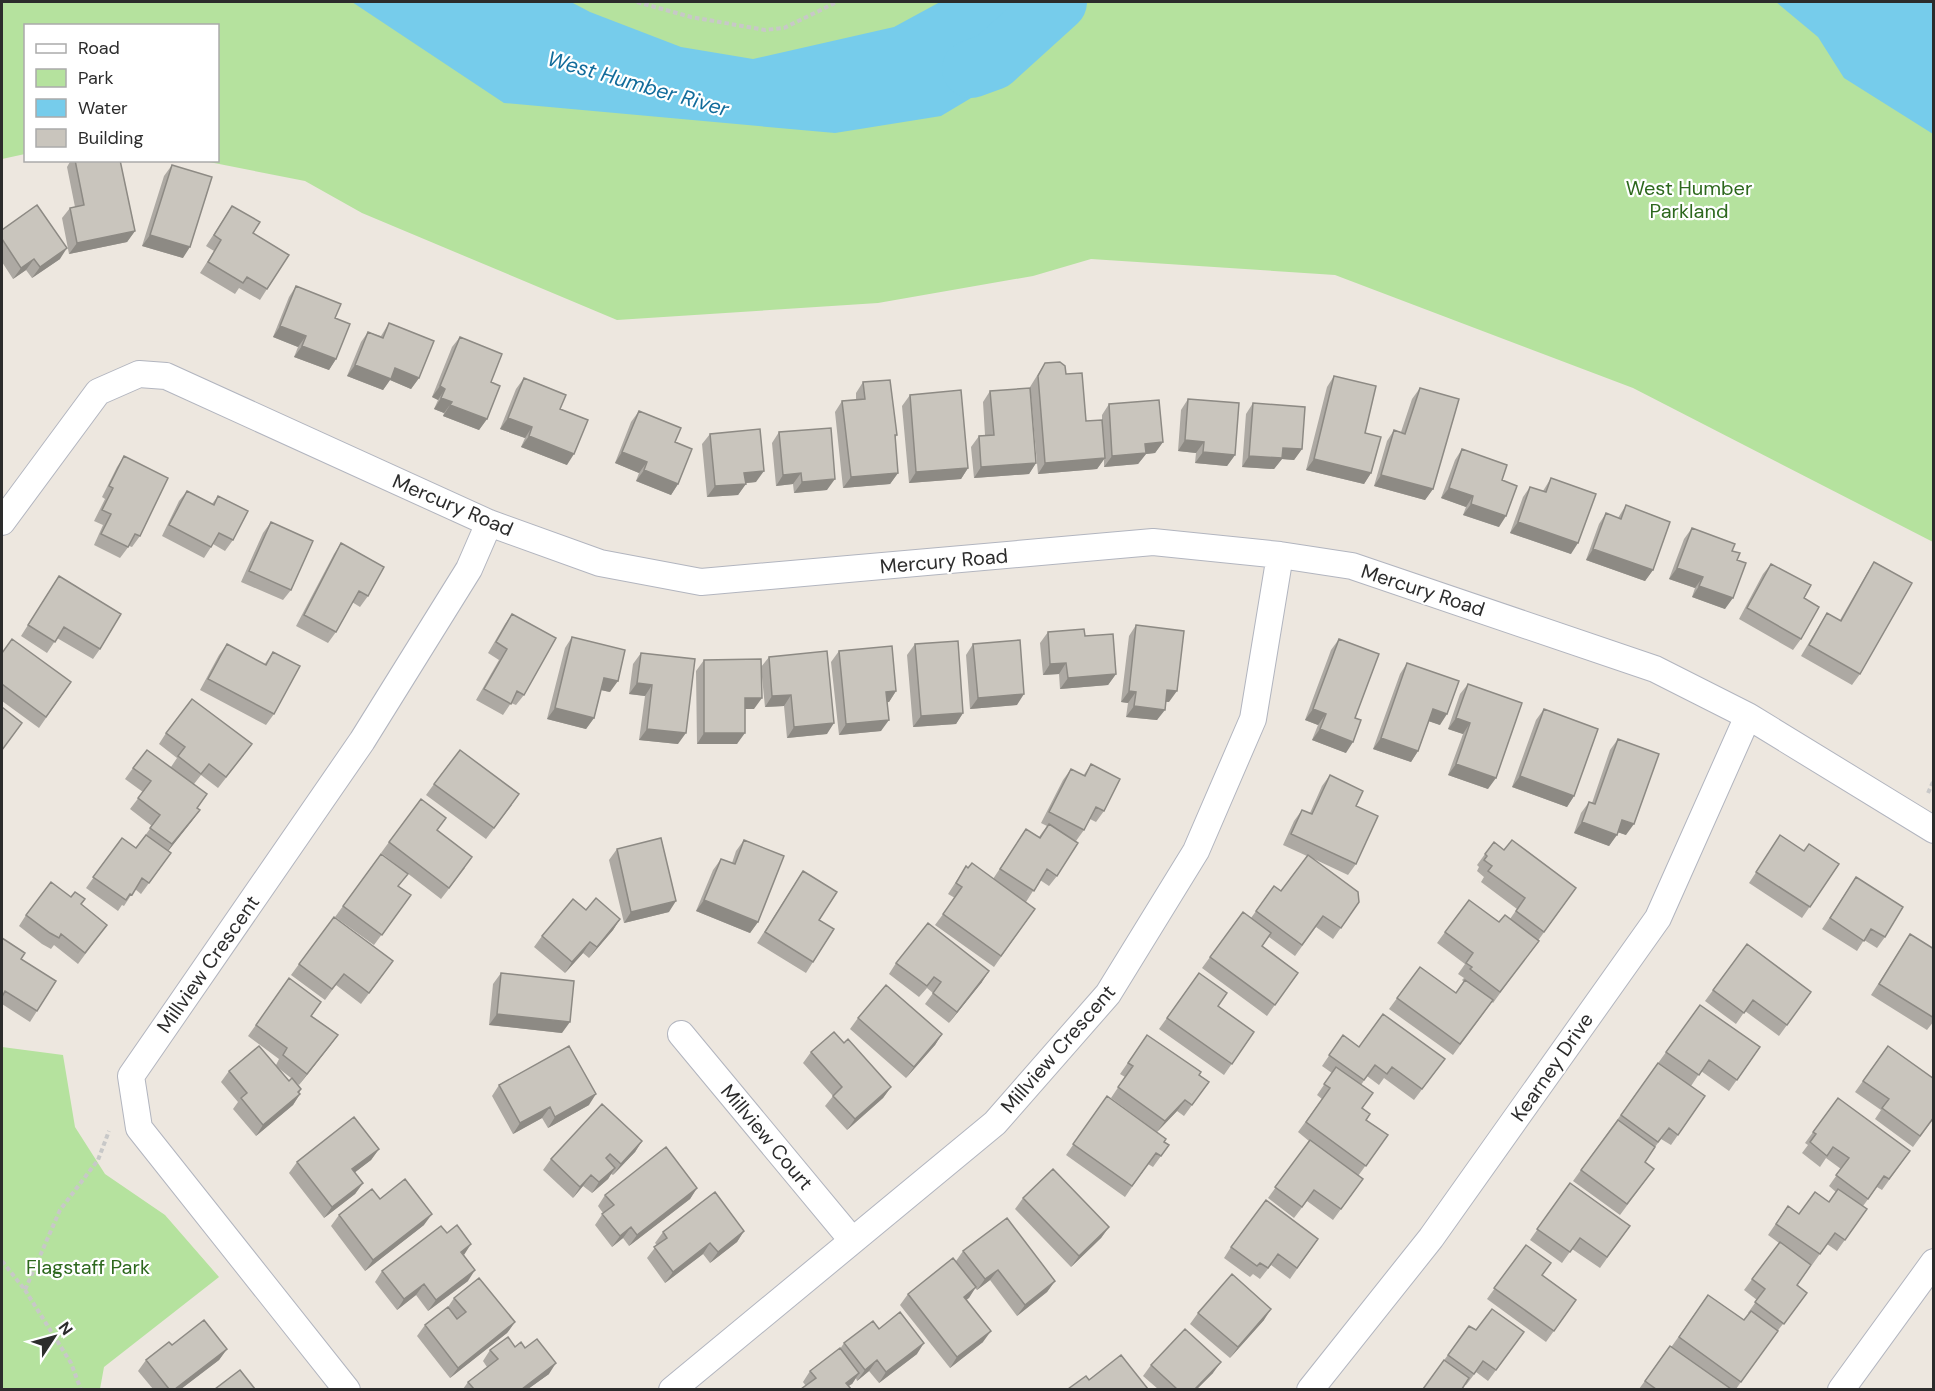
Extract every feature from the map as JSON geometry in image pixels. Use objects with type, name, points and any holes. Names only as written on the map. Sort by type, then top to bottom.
[{"type":"street","name":"Mercury Road","points":[[2,522],[98,392],[140,374],[166,376],[489,523],[600,563],[701,582],[1153,542],[1280,555],[1353,566],[1655,669],[1748,716],[1934,830]]},
{"type":"street","name":"Millview Crescent","points":[[347,1389],[139,1128],[131,1076],[362,741],[469,569],[489,523]]},
{"type":"street","name":"Millview Crescent","points":[[672,1389],[994,1123],[1108,994],[1196,851],[1253,719],[1280,555]]},
{"type":"street","name":"Kearney Drive","points":[[1310,1389],[1431,1238],[1658,918],[1748,716]]},
{"type":"street","name":"Millview Court","points":[[681,1034],[852,1240]]},
{"type":"street","points":[[1841,1389],[1934,1262]]},
{"type":"path","points":[[637,2],[691,17],[765,30],[784,28],[837,2]]},
{"type":"path","points":[[25,1290],[60,1210],[98,1160],[110,1128]]},
{"type":"path","points":[[2,1261],[25,1290],[71,1363],[81,1389]]},
{"type":"green space","name":"West Humber Parkland","points":[[2,2],[1933,2],[1933,542],[1633,388],[1335,275],[1091,259],[1033,276],[878,303],[617,320],[362,213],[305,181],[209,162],[219,162],[219,24],[24,24],[24,154],[2,159]]},
{"type":"green space","name":"Flagstaff Park","points":[[2,1047],[63,1055],[75,1127],[105,1174],[165,1215],[219,1277],[104,1367],[100,1389],[2,1389]]},
{"type":"water","points":[[352,2],[571,2],[590,12],[681,47],[753,59],[894,27],[940,2],[1048,2],[1038,15],[1023,67],[941,116],[835,133],[504,103]]},
{"type":"water","points":[[1776,2],[1933,2],[1933,134],[1844,78],[1818,37]]},
{"type":"building","points":[[75,162],[120,162],[135,231],[77,243],[70,208],[84,205]]},
{"type":"building","points":[[172,165],[212,177],[190,247],[150,235]]},
{"type":"building","points":[[37,205],[67,248],[40,267],[34,259],[21,268],[2,239],[2,230]]},
{"type":"building","points":[[232,206],[260,222],[253,233],[289,255],[267,289],[247,277],[243,283],[208,262],[221,240],[214,235]]},
{"type":"building","points":[[296,286],[341,304],[335,318],[350,324],[336,359],[302,346],[306,336],[280,326]]},
{"type":"building","points":[[389,323],[434,341],[419,378],[395,368],[391,379],[355,365],[368,332],[383,338]]},
{"type":"building","points":[[460,337],[502,354],[491,382],[500,386],[487,419],[450,405],[452,402],[441,398],[445,389],[440,386]]},
{"type":"building","points":[[1060,362],[1065,366],[1066,374],[1082,373],[1086,421],[1102,420],[1105,458],[1045,463],[1038,376],[1045,363]]},
{"type":"building","points":[[1334,376],[1376,386],[1365,433],[1381,437],[1371,473],[1314,459]]},
{"type":"building","points":[[524,378],[566,395],[560,409],[588,420],[574,454],[529,436],[532,427],[508,418]]},
{"type":"building","points":[[890,380],[897,435],[895,435],[898,473],[851,477],[842,401],[865,399],[863,382]]},
{"type":"building","points":[[1030,388],[1036,463],[981,467],[979,436],[994,435],[990,391]]},
{"type":"building","points":[[1420,388],[1459,399],[1433,489],[1381,475],[1394,430],[1405,434]]},
{"type":"building","points":[[961,390],[968,468],[916,472],[910,395]]},
{"type":"building","points":[[1188,399],[1239,403],[1235,455],[1203,452],[1204,442],[1185,440]]},
{"type":"building","points":[[1159,400],[1163,442],[1145,444],[1146,453],[1112,456],[1109,404]]},
{"type":"building","points":[[1253,403],[1305,407],[1302,449],[1283,448],[1282,458],[1249,456]]},
{"type":"building","points":[[639,411],[681,428],[675,442],[692,449],[678,484],[644,470],[647,462],[622,452]]},
{"type":"building","points":[[831,428],[835,479],[802,482],[801,473],[783,475],[779,432]]},
{"type":"building","points":[[760,429],[764,471],[744,473],[746,484],[715,486],[710,434]]},
{"type":"building","points":[[1462,449],[1507,465],[1502,480],[1517,486],[1506,516],[1471,504],[1473,496],[1449,488]]},
{"type":"building","points":[[124,456],[168,478],[140,536],[135,534],[128,547],[101,534],[111,514],[102,510],[113,488],[109,486]]},
{"type":"building","points":[[1551,478],[1596,494],[1578,543],[1518,522],[1530,487],[1546,492]]},
{"type":"building","points":[[187,491],[214,505],[218,496],[248,511],[233,540],[219,533],[211,547],[169,525]]},
{"type":"building","points":[[1626,505],[1670,522],[1653,570],[1593,549],[1606,513],[1621,519]]},
{"type":"building","points":[[271,522],[313,541],[291,590],[249,571]]},
{"type":"building","points":[[1692,528],[1735,544],[1732,551],[1740,553],[1737,560],[1746,563],[1733,598],[1699,586],[1703,577],[1677,568]]},
{"type":"building","points":[[341,543],[384,567],[368,596],[359,591],[336,632],[304,615]]},
{"type":"building","points":[[1874,562],[1912,583],[1860,674],[1809,645],[1827,613],[1841,621]]},
{"type":"building","points":[[1771,564],[1811,585],[1804,598],[1819,607],[1801,639],[1747,608]]},
{"type":"building","points":[[59,576],[121,614],[100,649],[64,627],[55,642],[28,625]]},
{"type":"building","points":[[512,614],[556,638],[524,695],[517,691],[511,704],[484,689],[507,649],[496,642]]},
{"type":"building","points":[[1136,625],[1184,631],[1177,691],[1167,690],[1165,710],[1134,706],[1136,692],[1129,691]]},
{"type":"building","points":[[1084,629],[1085,636],[1113,634],[1116,674],[1068,678],[1066,663],[1050,664],[1048,632]]},
{"type":"building","points":[[572,637],[625,650],[618,681],[604,678],[594,718],[555,708]]},
{"type":"building","points":[[12,639],[71,682],[46,717],[2,684],[2,653]]},
{"type":"building","points":[[1339,639],[1379,654],[1355,718],[1361,720],[1353,742],[1320,729],[1326,714],[1313,709]]},
{"type":"building","points":[[1020,640],[1024,694],[978,698],[973,644]]},
{"type":"building","points":[[958,641],[963,713],[921,716],[915,644]]},
{"type":"building","points":[[227,644],[266,665],[273,652],[300,666],[274,714],[208,679]]},
{"type":"building","points":[[892,646],[896,691],[886,692],[889,720],[846,724],[839,651]]},
{"type":"building","points":[[827,651],[834,723],[794,727],[791,695],[772,696],[769,657]]},
{"type":"building","points":[[641,653],[695,659],[686,733],[647,729],[652,685],[637,683]]},
{"type":"building","points":[[761,659],[762,698],[745,698],[745,733],[704,733],[704,660]]},
{"type":"building","points":[[1407,663],[1459,681],[1447,714],[1433,709],[1418,751],[1381,738]]},
{"type":"building","points":[[1468,684],[1522,703],[1496,778],[1456,764],[1470,723],[1456,718]]},
{"type":"building","points":[[192,699],[252,744],[226,777],[209,764],[201,774],[178,756],[185,747],[166,733]]},
{"type":"building","points":[[2,707],[22,723],[2,750]]},
{"type":"building","points":[[1544,709],[1598,729],[1574,796],[1520,776]]},
{"type":"building","points":[[1618,739],[1659,754],[1634,824],[1622,820],[1617,835],[1582,822],[1589,802],[1595,804]]},
{"type":"building","points":[[147,750],[207,794],[197,808],[200,810],[172,844],[150,828],[160,815],[138,798],[151,781],[133,768]]},
{"type":"building","points":[[460,750],[519,794],[494,828],[434,784]]},
{"type":"building","points":[[1091,764],[1120,779],[1104,811],[1096,807],[1084,830],[1049,812],[1071,769],[1085,776]]},
{"type":"building","points":[[1330,775],[1363,791],[1356,806],[1378,816],[1356,864],[1291,834],[1302,810],[1312,814]]},
{"type":"building","points":[[421,799],[446,818],[437,830],[472,857],[449,888],[389,842]]},
{"type":"building","points":[[1049,824],[1078,843],[1057,876],[1047,869],[1034,891],[1000,869],[1026,829],[1040,838]]},
{"type":"building","points":[[146,835],[171,853],[149,883],[142,878],[132,895],[130,894],[126,900],[93,877],[122,838],[136,848]]},
{"type":"building","points":[[1780,835],[1804,851],[1809,844],[1839,864],[1810,907],[1756,872]]},
{"type":"building","points":[[661,838],[676,901],[631,912],[617,849]]},
{"type":"building","points":[[744,840],[784,856],[758,922],[704,900],[721,859],[735,864]]},
{"type":"building","points":[[1512,840],[1576,888],[1544,932],[1516,911],[1525,898],[1488,871],[1492,866],[1484,860],[1487,856],[1485,854],[1494,842],[1504,850]]},
{"type":"building","points":[[381,854],[408,874],[398,886],[411,895],[382,935],[343,906]]},
{"type":"building","points":[[1308,855],[1358,892],[1359,902],[1341,928],[1323,916],[1302,945],[1256,911],[1274,886],[1281,891]]},
{"type":"building","points":[[972,863],[1035,909],[1001,956],[943,914],[962,887],[956,883],[966,866],[968,868]]},
{"type":"building","points":[[803,871],[837,892],[819,920],[834,929],[813,962],[765,932]]},
{"type":"building","points":[[1856,877],[1903,907],[1885,937],[1871,929],[1864,941],[1830,918]]},
{"type":"building","points":[[51,882],[71,897],[75,892],[85,899],[81,904],[107,925],[85,953],[61,934],[59,938],[26,915]]},
{"type":"building","points":[[596,898],[620,919],[597,947],[590,942],[572,962],[542,936],[573,899],[586,910]]},
{"type":"building","points":[[1469,900],[1499,922],[1505,915],[1539,941],[1500,992],[1470,969],[1472,967],[1466,963],[1473,953],[1445,932]]},
{"type":"building","points":[[1243,912],[1271,933],[1262,946],[1298,973],[1275,1005],[1210,957]]},
{"type":"building","points":[[334,917],[393,961],[369,993],[344,974],[332,989],[299,964]]},
{"type":"building","points":[[928,923],[989,971],[957,1012],[933,993],[941,982],[934,977],[927,986],[896,963]]},
{"type":"building","points":[[1910,934],[1934,949],[1934,1018],[1879,984]]},
{"type":"building","points":[[2,938],[25,953],[21,959],[56,981],[37,1011],[5,991],[2,997]]},
{"type":"building","points":[[1747,944],[1811,992],[1787,1025],[1753,1000],[1744,1013],[1713,990]]},
{"type":"building","points":[[1420,967],[1456,993],[1465,980],[1493,1000],[1460,1044],[1397,998]]},
{"type":"building","points":[[501,973],[574,981],[570,1022],[497,1014]]},
{"type":"building","points":[[1199,973],[1227,993],[1218,1006],[1254,1032],[1232,1064],[1167,1018]]},
{"type":"building","points":[[289,978],[321,1002],[311,1016],[338,1035],[307,1074],[283,1055],[287,1048],[256,1025]]},
{"type":"building","points":[[886,985],[942,1034],[914,1067],[858,1018]]},
{"type":"building","points":[[1700,1005],[1760,1047],[1737,1080],[1709,1060],[1699,1075],[1666,1052]]},
{"type":"building","points":[[1383,1014],[1445,1059],[1422,1089],[1392,1067],[1387,1074],[1375,1065],[1364,1080],[1329,1055],[1343,1035],[1359,1047]]},
{"type":"building","points":[[834,1032],[844,1043],[848,1039],[891,1087],[855,1119],[833,1096],[842,1087],[811,1052]]},
{"type":"building","points":[[1147,1035],[1201,1072],[1199,1075],[1209,1082],[1192,1105],[1185,1100],[1165,1121],[1118,1087],[1133,1066],[1128,1063]]},
{"type":"building","points":[[259,1046],[289,1081],[292,1078],[301,1089],[298,1092],[300,1094],[263,1125],[241,1098],[247,1093],[229,1071]]},
{"type":"building","points":[[569,1046],[596,1094],[555,1117],[550,1107],[520,1123],[499,1085]]},
{"type":"building","points":[[1888,1046],[1934,1079],[1934,1117],[1920,1136],[1882,1108],[1889,1099],[1863,1081]]},
{"type":"building","points":[[1658,1063],[1705,1096],[1678,1135],[1669,1128],[1658,1142],[1621,1115]]},
{"type":"building","points":[[1336,1067],[1373,1093],[1362,1108],[1370,1114],[1366,1120],[1388,1135],[1366,1166],[1306,1122],[1330,1088],[1324,1084]]},
{"type":"building","points":[[1107,1096],[1166,1139],[1164,1142],[1169,1145],[1161,1156],[1156,1153],[1132,1186],[1073,1144]]},
{"type":"building","points":[[1838,1098],[1910,1151],[1889,1179],[1884,1176],[1868,1199],[1836,1175],[1849,1158],[1833,1147],[1827,1156],[1810,1142],[1816,1134],[1813,1132]]},
{"type":"building","points":[[602,1104],[642,1141],[621,1164],[610,1154],[606,1158],[615,1168],[599,1182],[591,1175],[580,1187],[551,1159]]},
{"type":"building","points":[[354,1117],[379,1149],[352,1169],[363,1183],[332,1207],[297,1162]]},
{"type":"building","points":[[1618,1120],[1655,1147],[1645,1162],[1654,1169],[1627,1204],[1581,1170]]},
{"type":"building","points":[[1310,1140],[1363,1179],[1341,1209],[1314,1190],[1302,1207],[1275,1187]]},
{"type":"building","points":[[666,1147],[697,1188],[637,1235],[631,1227],[620,1236],[602,1214],[614,1205],[605,1195]]},
{"type":"building","points":[[1053,1169],[1109,1227],[1079,1256],[1023,1198]]},
{"type":"building","points":[[405,1179],[432,1214],[373,1260],[339,1215],[372,1189],[380,1199]]},
{"type":"building","points":[[1570,1183],[1630,1226],[1607,1257],[1580,1238],[1570,1252],[1537,1229]]},
{"type":"building","points":[[1838,1189],[1867,1209],[1845,1240],[1835,1233],[1820,1254],[1776,1224],[1788,1206],[1799,1214],[1815,1192],[1829,1202]]},
{"type":"building","points":[[715,1192],[744,1231],[718,1252],[710,1243],[673,1272],[654,1247],[667,1238],[663,1232]]},
{"type":"building","points":[[1266,1200],[1318,1239],[1297,1268],[1278,1254],[1268,1268],[1260,1263],[1257,1266],[1231,1247]]},
{"type":"building","points":[[1007,1218],[1055,1281],[1025,1305],[998,1270],[985,1279],[963,1251]]},
{"type":"building","points":[[457,1225],[471,1244],[461,1252],[475,1270],[436,1300],[424,1284],[404,1299],[382,1271],[441,1226],[447,1233]]},
{"type":"building","points":[[1780,1242],[1811,1265],[1797,1285],[1807,1293],[1784,1324],[1755,1302],[1765,1289],[1752,1279]]},
{"type":"building","points":[[1526,1245],[1551,1263],[1542,1275],[1576,1300],[1554,1331],[1494,1288]]},
{"type":"building","points":[[953,1258],[976,1287],[964,1297],[991,1331],[957,1357],[908,1294]]},
{"type":"building","points":[[1232,1274],[1271,1309],[1238,1347],[1198,1313]]},
{"type":"building","points":[[479,1278],[515,1322],[458,1368],[425,1325],[448,1307],[457,1319],[466,1312],[454,1298]]},
{"type":"building","points":[[1708,1295],[1744,1320],[1751,1311],[1778,1331],[1741,1382],[1679,1337]]},
{"type":"building","points":[[1492,1309],[1524,1332],[1496,1370],[1483,1361],[1474,1374],[1448,1355],[1469,1326],[1476,1330]]},
{"type":"building","points":[[900,1312],[924,1343],[886,1372],[877,1360],[865,1370],[844,1343],[873,1321],[879,1329]]},
{"type":"building","points":[[204,1320],[227,1349],[175,1389],[169,1389],[146,1360],[169,1342],[172,1345]]},
{"type":"building","points":[[1185,1329],[1221,1362],[1195,1389],[1177,1389],[1151,1365]]},
{"type":"building","points":[[508,1337],[515,1347],[521,1342],[525,1348],[537,1339],[556,1363],[522,1389],[474,1389],[468,1382],[498,1359],[490,1350]]},
{"type":"building","points":[[1670,1346],[1731,1389],[1656,1389],[1645,1381]]},
{"type":"building","points":[[840,1348],[859,1373],[846,1383],[851,1389],[801,1389],[816,1378],[810,1371]]},
{"type":"building","points":[[1121,1355],[1148,1389],[1068,1389],[1086,1376],[1089,1380]]},
{"type":"building","points":[[1444,1360],[1469,1378],[1462,1389],[1423,1389]]},
{"type":"building","points":[[240,1370],[255,1389],[215,1389]]},
{"type":"waterway","name":"West Humber River","points":[[971,69],[993,61],[1058,2]]}]
